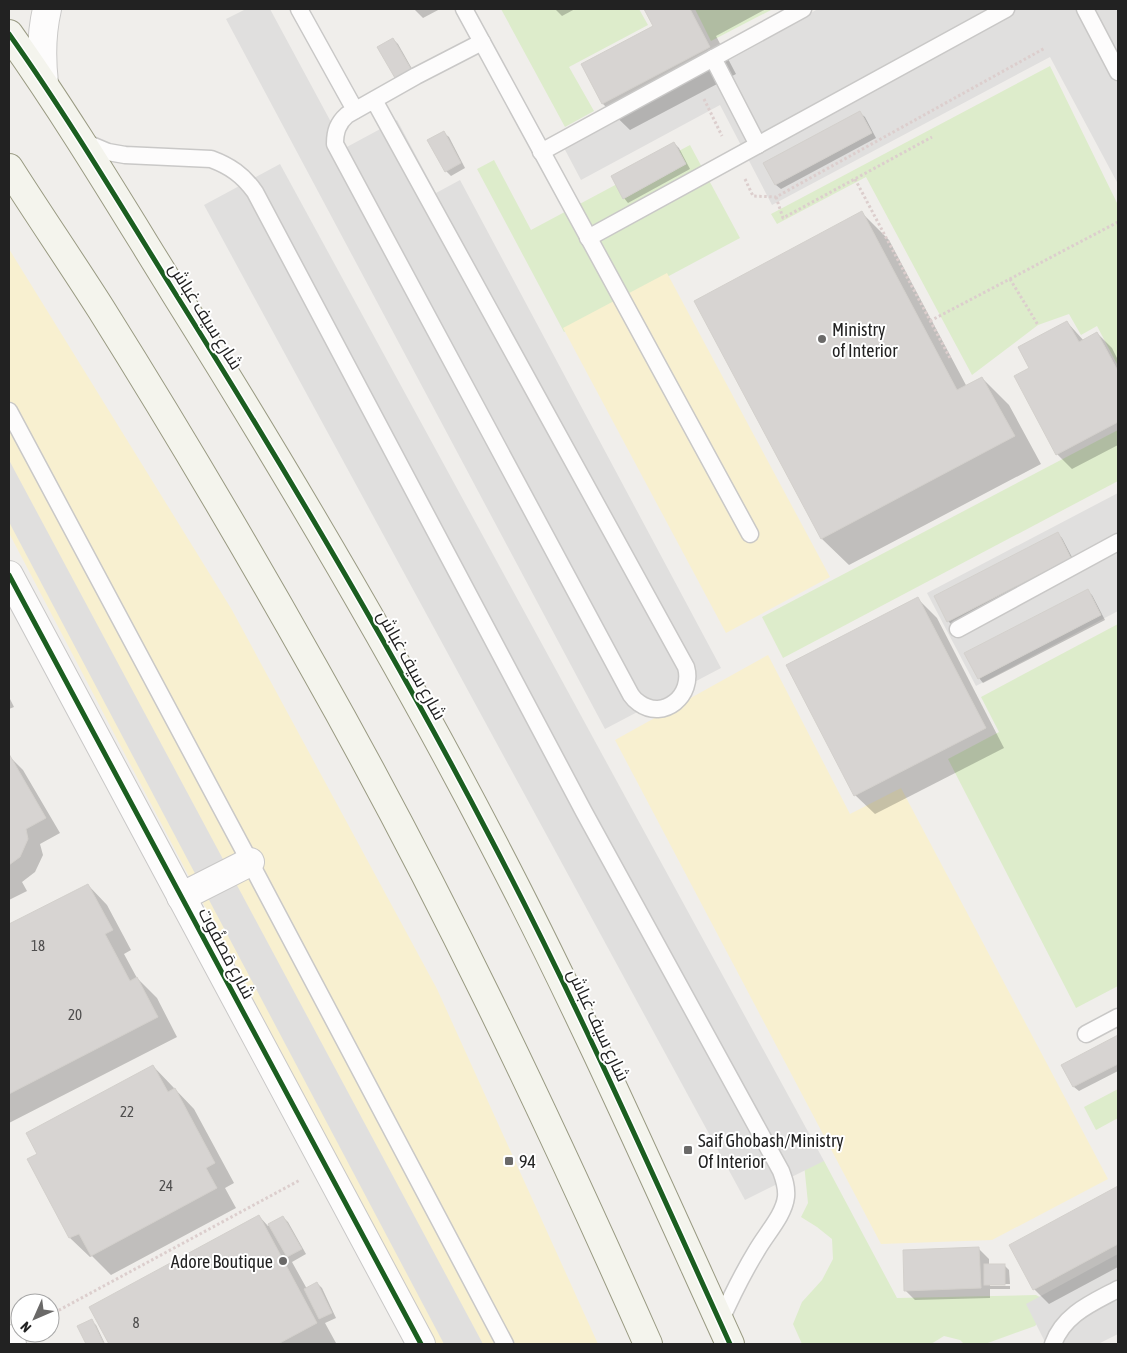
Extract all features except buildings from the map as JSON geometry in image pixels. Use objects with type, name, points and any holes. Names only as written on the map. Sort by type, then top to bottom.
[{"type":"street","points":[[44,83],[41,56],[42,28],[47,9]]},
{"type":"street","name":"شارع سيف غباش","points":[[9,34],[44,83],[245,406],[411,689],[492,840],[574,1003],[725,1333]]},
{"type":"street","points":[[9,168],[101,310],[227,516],[365,762],[459,941],[539,1105],[648,1344]]},
{"type":"street","name":"شارع مَصفُوت","points":[[9,575],[421,1344]]},
{"type":"street","points":[[181,897],[250,862]]},
{"type":"street","points":[[9,1339],[12,1344]]},
{"type":"lane","points":[[298,9],[355,110]]},
{"type":"lane","points":[[464,9],[750,534]]},
{"type":"lane","points":[[541,152],[803,9]]},
{"type":"lane","points":[[588,238],[1006,9]]},
{"type":"lane","points":[[1085,9],[1118,72]]},
{"type":"lane","points":[[374,100],[686,667],[688,678],[686,688],[682,696],[669,706],[659,709],[645,706],[638,703],[630,695],[335,144],[335,135],[341,120],[355,110],[482,42]]},
{"type":"lane","points":[[713,58],[758,145]]},
{"type":"lane","points":[[79,140],[108,152],[125,155],[211,159],[224,163],[247,181],[259,201],[584,812],[781,1171],[786,1185],[783,1210],[738,1283],[725,1333]]},
{"type":"lane","points":[[9,411],[505,1344]]},
{"type":"lane","points":[[958,629],[1118,542]]},
{"type":"lane","points":[[1086,1034],[1118,1016]]},
{"type":"lane","points":[[1053,1344],[1060,1329],[1070,1318],[1081,1309],[1118,1289]]},
{"type":"path","points":[[690,70],[753,196],[776,198],[1045,48]]},
{"type":"path","points":[[776,198],[783,218],[932,137]]},
{"type":"path","points":[[856,179],[951,360]]},
{"type":"path","points":[[930,322],[1118,222]]},
{"type":"path","points":[[1010,279],[1038,325]]},
{"type":"path","points":[[60,1310],[326,1166]]},
{"type":"green space","points":[[501,9],[639,9],[648,25],[569,67],[594,111],[565,127]]},
{"type":"green space","points":[[695,9],[770,9],[771,10],[711,41]]},
{"type":"green space","points":[[1050,66],[1118,205],[1118,366],[1097,326],[1081,335],[1069,314],[1038,325],[972,375],[866,177],[777,224],[771,214]]},
{"type":"green space","points":[[690,145],[740,238],[564,332],[477,169],[494,160],[531,230]]},
{"type":"green space","points":[[1118,430],[1118,481],[783,658],[762,617]]},
{"type":"green space","points":[[1118,624],[1118,986],[1076,1008],[948,759],[999,732],[981,697]]},
{"type":"green space","points":[[1118,1089],[1118,1118],[1096,1130],[1084,1107]]},
{"type":"green space","points":[[824,1161],[897,1298],[1036,1295],[1053,1304],[1035,1326],[985,1344],[964,1344],[960,1340],[944,1336],[931,1344],[802,1344],[793,1324],[802,1302],[822,1280],[833,1259],[832,1239],[801,1217],[808,1203],[804,1164]]},
{"type":"sand","points":[[9,249],[232,610],[437,989],[598,1344],[434,1344],[9,533]]},
{"type":"sand","points":[[667,273],[830,577],[726,633],[563,328]]},
{"type":"sand","points":[[768,655],[850,814],[901,788],[1108,1179],[992,1240],[881,1244],[615,740]]},
{"type":"shaded area","points":[[246,9],[270,9],[345,148],[397,120],[436,193],[460,180],[721,668],[605,729],[226,19]]},
{"type":"shaded area","points":[[818,9],[1118,9],[1118,184],[1050,57],[772,205],[720,105],[581,180],[563,146]]},
{"type":"shaded area","points":[[280,164],[824,1161],[745,1200],[204,205]]},
{"type":"shaded area","points":[[9,460],[483,1344],[444,1344],[9,522]]},
{"type":"shaded area","points":[[1118,493],[1118,611],[976,686],[927,593]]},
{"type":"shaded area","points":[[1118,1254],[1118,1334],[1098,1344],[1046,1344],[1026,1304]]},
{"type":"cycle path","points":[[9,34],[94,162],[258,428],[379,633],[455,771],[555,965],[730,1344]]},
{"type":"cycle path","points":[[9,575],[421,1344]]},
{"type":"place","name":"Ministry of Interior","points":[[822,339]]},
{"type":"place","name":"Saif Ghobash/Ministry Of Interior","points":[[688,1150]]},
{"type":"place","name":"94","points":[[509,1161]]},
{"type":"place","name":"Adore Boutique","points":[[283,1261]]}]
